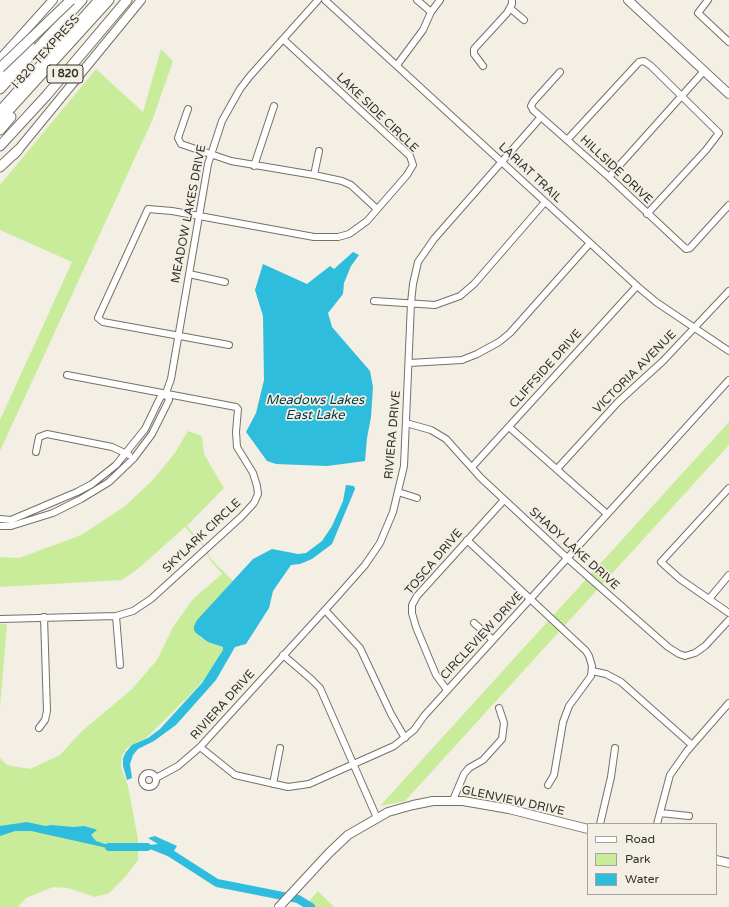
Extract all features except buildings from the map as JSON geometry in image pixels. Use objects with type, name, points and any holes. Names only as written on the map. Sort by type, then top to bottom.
[{"type":"highway","points":[[0,80],[64,0]]},
{"type":"highway","points":[[0,68],[71,0]]},
{"type":"highway","name":"I 820","points":[[0,89],[82,0]]},
{"type":"highway","name":"I 820 TEXPRESS","points":[[1,109],[99,0]]},
{"type":"highway","name":"I 820 TEXPRESS","points":[[0,120],[109,0]]},
{"type":"highway","name":"I 820","points":[[0,146],[46,96],[127,0]]},
{"type":"highway","points":[[0,130],[81,38],[86,26]]},
{"type":"highway","points":[[0,167],[18,150]]},
{"type":"main road","points":[[0,59],[53,0]]},
{"type":"main road","points":[[0,172],[141,0]]},
{"type":"main road","points":[[632,1],[704,71],[728,91]]},
{"type":"main road","name":"GLENVIEW DRIVE","points":[[279,907],[348,835],[392,810],[413,805],[453,800],[508,809],[587,829]]},
{"type":"main road","points":[[717,860],[729,863]]},
{"type":"street","name":"MEADOW LAKES DRIVE","points":[[0,519],[11,520],[77,492],[104,475],[127,454],[145,429],[160,398],[166,393],[171,378],[210,154],[222,121],[240,89],[318,0]]},
{"type":"street","name":"LARIAT TRAIL","points":[[325,0],[637,286],[729,351]]},
{"type":"street","points":[[417,0],[431,12]]},
{"type":"street","points":[[397,65],[424,30],[431,12],[440,0]]},
{"type":"street","points":[[483,66],[474,54],[474,50],[510,8],[512,0]]},
{"type":"street","points":[[708,0],[698,13],[729,42]]},
{"type":"street","points":[[510,8],[524,20]]},
{"type":"street","name":"LAKE SIDE CIRCLE","points":[[179,335],[102,322],[97,316],[148,209],[172,211],[324,238],[338,237],[350,234],[367,221],[407,175],[413,165],[412,159],[284,40]]},
{"type":"street","points":[[567,140],[639,62],[644,61],[682,96],[719,133],[706,150],[647,214]]},
{"type":"street","points":[[609,177],[704,71]]},
{"type":"street","name":"HILLSIDE DRIVE","points":[[560,72],[531,106],[688,250],[729,205]]},
{"type":"street","points":[[254,166],[274,106]]},
{"type":"street","points":[[188,109],[178,140],[181,144],[210,154],[254,166],[314,175],[351,185],[377,209]]},
{"type":"street","name":"RIVIERA DRIVE","points":[[156,778],[178,766],[200,747],[325,610],[374,553],[385,533],[398,492],[404,466],[410,363],[411,304],[415,274],[422,256],[434,239],[541,116]]},
{"type":"street","points":[[314,175],[319,151]]},
{"type":"street","points":[[374,301],[435,305],[446,302],[466,292],[545,202]]},
{"type":"street","points":[[410,363],[462,360],[493,345],[510,333],[590,244]]},
{"type":"street","points":[[189,274],[225,282]]},
{"type":"street","name":"CLIFFSIDE DRIVE","points":[[472,468],[637,286]]},
{"type":"street","name":"VICTORIA AVENUE","points":[[557,469],[618,402],[663,361],[729,291]]},
{"type":"street","points":[[179,335],[229,345]]},
{"type":"street","points":[[67,375],[166,393]]},
{"type":"street","name":"CIRCLEVIEW DRIVE","points":[[200,747],[235,774],[288,787],[300,786],[382,753],[405,738],[729,380]]},
{"type":"street","name":"MEADOW LAKES DRIVE","points":[[0,526],[11,526],[53,513],[81,500],[109,482],[134,458],[158,424],[169,400],[166,393]]},
{"type":"street","name":"SKYLARK CIRCLE","points":[[0,619],[116,616],[133,611],[151,599],[241,517],[254,503],[258,494],[257,486],[253,473],[237,447],[236,432],[238,409],[236,407],[166,393]]},
{"type":"street","name":"SHADY LAKE DRIVE","points":[[406,423],[437,433],[456,448],[472,468],[504,500],[567,558],[668,647],[681,655],[695,653],[706,646],[729,620]]},
{"type":"street","points":[[509,427],[607,514]]},
{"type":"street","points":[[36,452],[39,437],[47,434],[112,447],[134,458]]},
{"type":"street","points":[[729,488],[661,562],[662,565],[729,613]]},
{"type":"street","points":[[398,492],[417,498]]},
{"type":"street","name":"TOSCA DRIVE","points":[[447,690],[436,675],[416,627],[412,613],[412,605],[417,596],[504,500]]},
{"type":"street","points":[[467,540],[586,652],[592,671],[591,676],[569,706],[563,722],[554,775],[548,785]]},
{"type":"street","points":[[709,599],[729,575]]},
{"type":"street","points":[[325,610],[360,648],[391,714],[405,738]]},
{"type":"street","points":[[116,616],[120,665]]},
{"type":"street","points":[[39,728],[45,720],[47,711],[44,618]]},
{"type":"street","points":[[474,623],[493,640]]},
{"type":"street","points":[[283,655],[311,678],[320,688],[377,818]]},
{"type":"street","points":[[592,671],[606,674],[621,682],[692,745]]},
{"type":"street","points":[[657,823],[670,775],[692,745],[729,703]]},
{"type":"street","points":[[453,800],[464,774],[469,768],[484,760],[502,739],[504,723],[499,708]]},
{"type":"street","points":[[273,784],[280,748]]},
{"type":"street","points":[[600,823],[611,777],[615,748]]},
{"type":"street","points":[[660,813],[689,816]]},
{"type":"green space","points":[[161,49],[173,61],[152,121],[0,451],[0,420],[72,262],[0,230],[0,185],[96,69],[143,112]]},
{"type":"green space","points":[[729,422],[729,445],[405,801],[380,806]]},
{"type":"green space","points":[[188,431],[202,436],[204,454],[224,488],[187,526],[208,550],[209,557],[233,581],[197,620],[200,637],[224,648],[207,676],[191,694],[145,739],[127,748],[122,756],[121,767],[128,786],[138,839],[138,860],[127,875],[109,893],[95,897],[68,888],[53,887],[26,898],[18,907],[0,907],[0,758],[7,765],[30,769],[60,755],[82,731],[132,689],[157,660],[173,627],[193,599],[222,574],[210,560],[203,546],[185,527],[139,568],[122,580],[0,587],[0,557],[19,558],[81,535],[124,507],[151,482],[175,453]]},
{"type":"green space","points":[[0,624],[7,624],[0,707]]},
{"type":"green space","points":[[318,891],[334,907],[304,907]]},
{"type":"water","name":"Meadows Lakes East Lake","points":[[353,252],[359,255],[351,266],[344,283],[343,294],[328,313],[332,327],[370,371],[373,387],[371,417],[365,461],[327,466],[276,464],[267,461],[246,432],[256,413],[264,380],[263,316],[255,290],[263,264],[307,284],[330,266],[334,269]]},
{"type":"water","points":[[346,485],[354,486],[355,489],[332,544],[312,559],[300,564],[291,565],[273,591],[269,608],[246,644],[235,647],[216,680],[176,725],[154,741],[138,749],[133,755],[130,764],[132,778],[127,780],[123,766],[123,758],[126,752],[132,745],[148,738],[160,729],[202,683],[223,650],[223,647],[208,642],[196,633],[194,626],[197,620],[253,559],[272,549],[298,554],[306,553],[322,541],[332,526],[343,501]]},
{"type":"water","points":[[27,822],[45,826],[84,826],[95,829],[97,830],[91,835],[96,841],[111,846],[125,848],[158,844],[148,838],[155,836],[177,846],[170,857],[150,849],[134,851],[113,850],[31,831],[15,831],[0,836],[0,826]]},
{"type":"waterway","points":[[109,847],[147,847]]},
{"type":"waterway","points":[[164,849],[217,883],[298,899],[311,907]]}]
